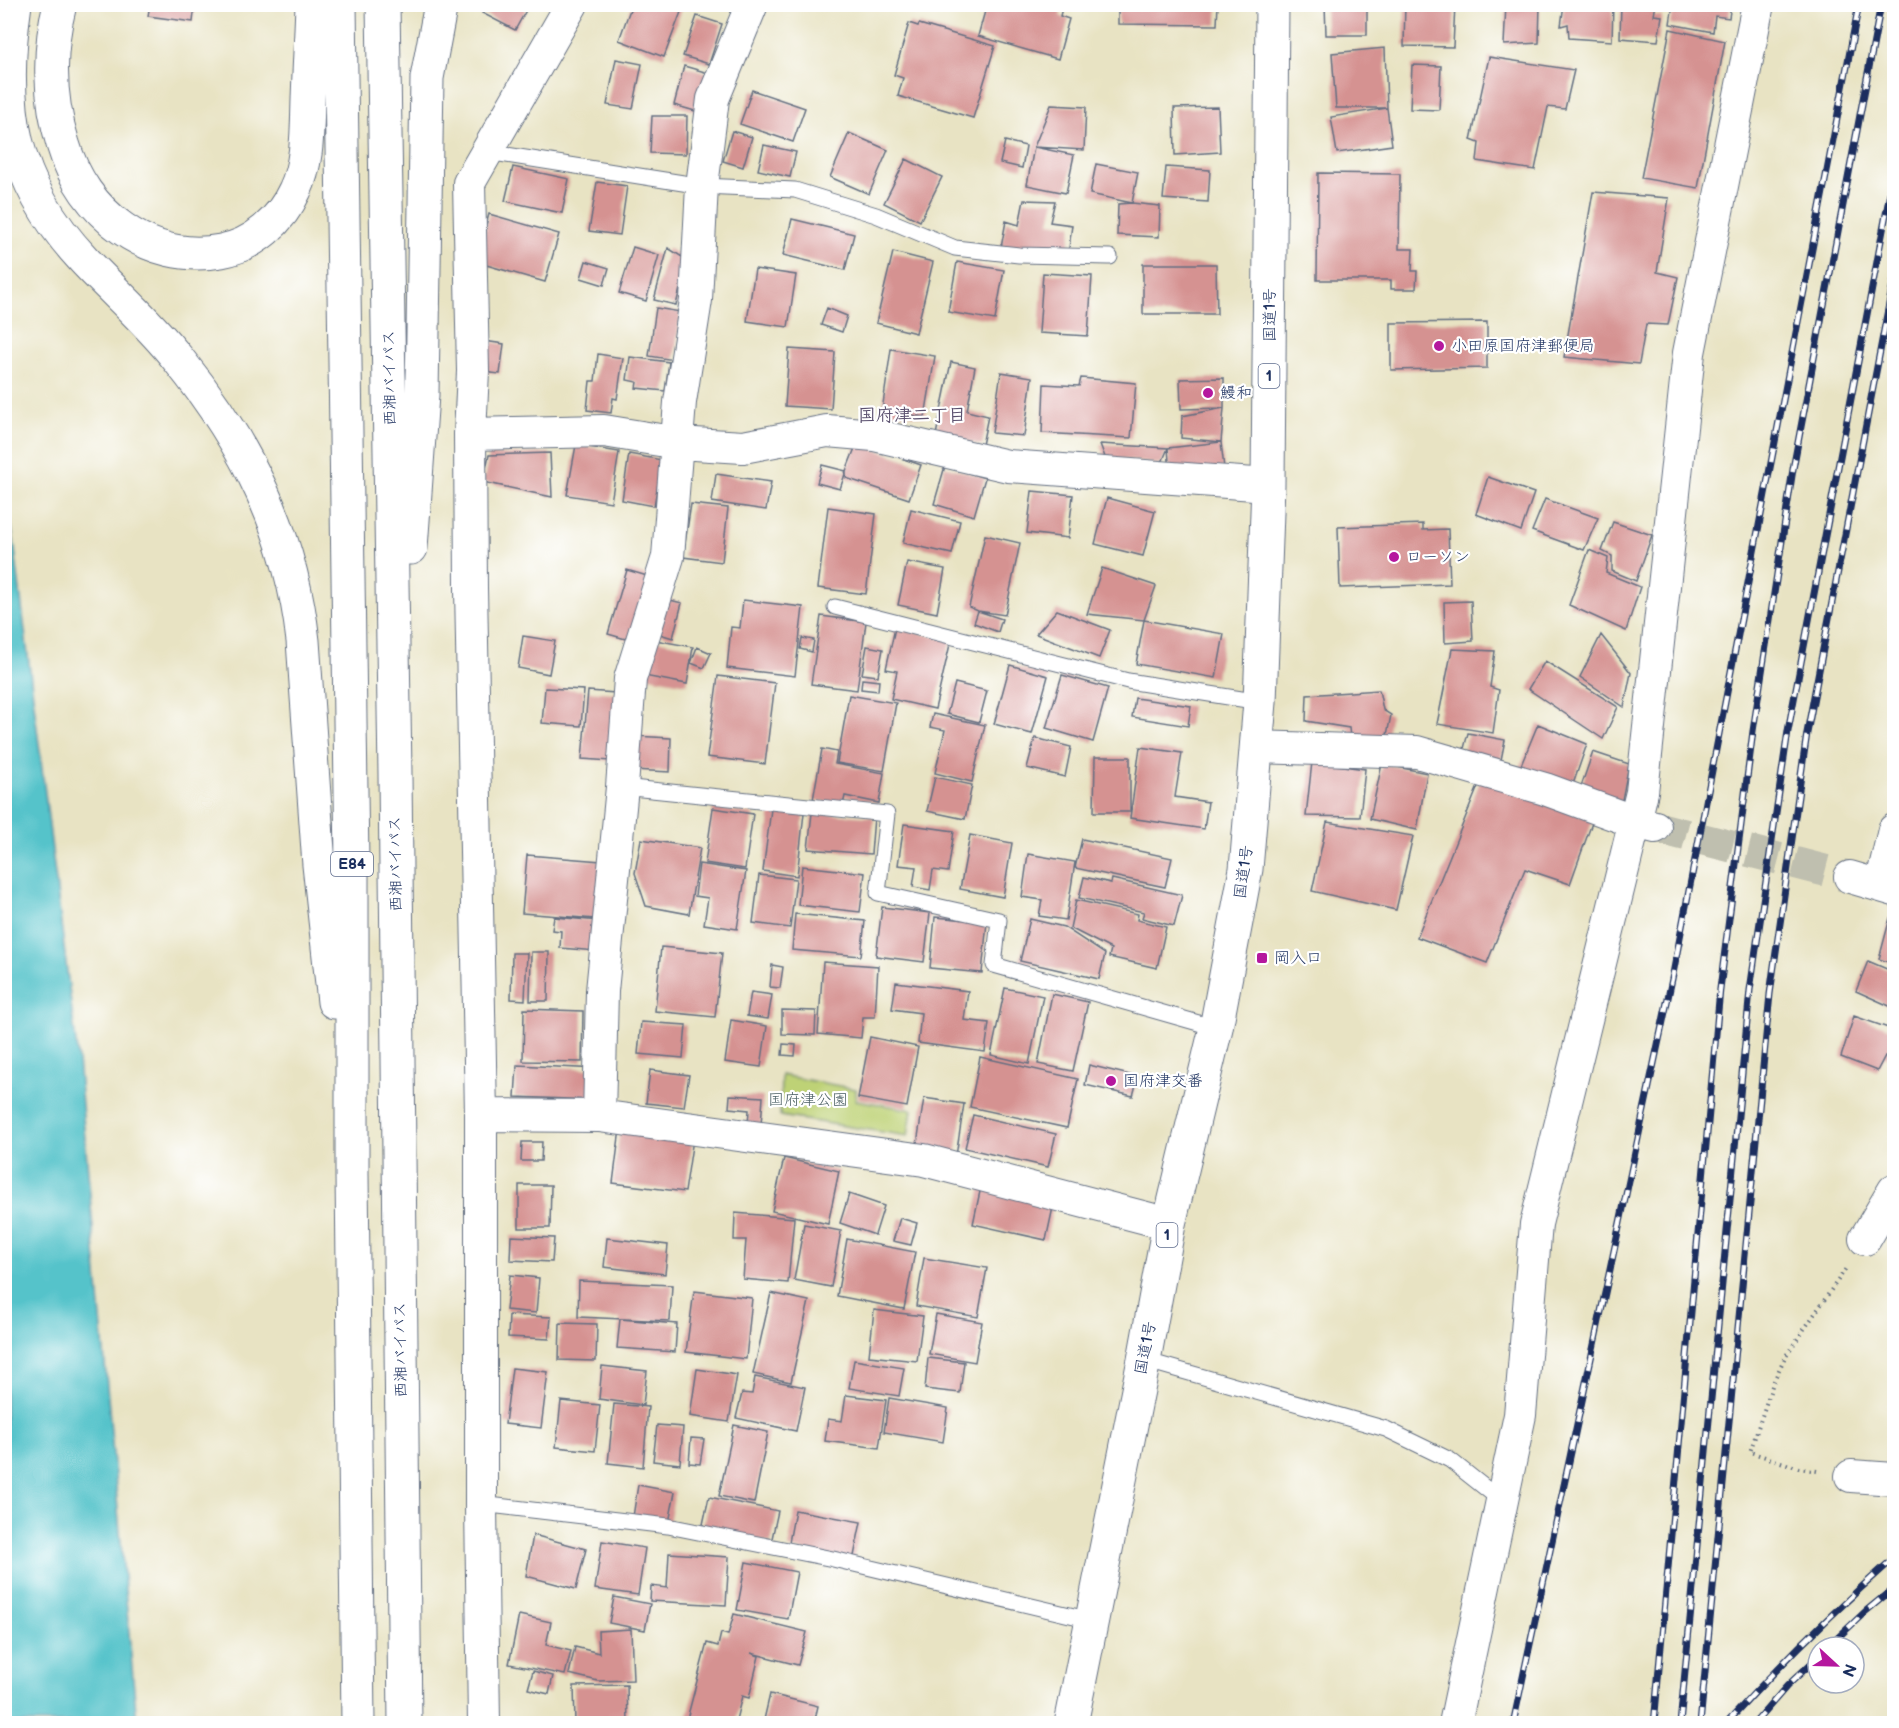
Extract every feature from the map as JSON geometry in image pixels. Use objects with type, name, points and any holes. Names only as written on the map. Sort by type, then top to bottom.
[{"type":"highway","points":[[15,4],[8,52],[8,111],[14,142],[36,197],[46,214],[82,258],[177,356],[226,423],[262,488],[285,551],[300,610],[319,865],[352,1174]]},
{"type":"highway","points":[[60,4],[53,54],[53,101],[63,144],[72,169],[88,194],[107,217],[133,236],[165,249],[194,253],[232,249],[252,240],[269,227],[284,209],[296,189],[307,135],[312,4]]},
{"type":"highway","name":"E84","points":[[340,4],[352,863],[352,1174],[358,1724]]},
{"type":"highway","name":"西湘バイパス","points":[[383,4],[395,774],[405,1724]]},
{"type":"highway","name":"国道1号","points":[[1071,1724],[1169,1224],[1216,1028],[1246,869],[1260,702],[1268,485],[1272,4]]},
{"type":"highway","points":[[395,774],[422,395],[427,78],[439,11]]},
{"type":"street","points":[[484,1724],[481,1504],[481,1114],[471,588],[473,371],[469,183],[572,4]]},
{"type":"street","points":[[599,1116],[602,991],[630,680],[668,557],[680,402],[696,300],[702,186],[713,99],[752,4]]},
{"type":"street","points":[[1455,1724],[1520,1415],[1536,1224],[1645,825],[1642,792],[1689,353],[1758,4]]},
{"type":"street","points":[[471,434],[604,431],[678,442],[743,447],[827,431],[874,435],[1008,466],[1268,485]]},
{"type":"street","points":[[1257,747],[1418,752],[1545,789],[1645,825]]},
{"type":"street","points":[[1850,877],[1888,887],[1894,830]]},
{"type":"street","points":[[481,1114],[599,1116],[924,1160],[1169,1224]]},
{"type":"street","points":[[1865,1239],[1894,1190]]},
{"type":"street","points":[[1851,1476],[1894,1479]]},
{"type":"lane","points":[[487,152],[702,186],[795,190],[876,215],[955,248],[1019,255],[1110,257]]},
{"type":"lane","points":[[835,607],[1128,681],[1260,702]]},
{"type":"lane","points":[[622,787],[887,814],[878,893],[999,920],[994,965],[1216,1028]]},
{"type":"lane","points":[[1144,1360],[1386,1429],[1450,1460],[1503,1502]]},
{"type":"lane","points":[[481,1504],[690,1531],[833,1558],[1091,1620]]},
{"type":"path","points":[[1851,1476],[1799,1468],[1750,1452],[1773,1383],[1785,1357],[1837,1285],[1865,1239]]},
{"type":"green space","name":"国府津公園","points":[[781,1075],[856,1089],[856,1100],[912,1110],[908,1136],[780,1116]]},
{"type":"water","points":[[5,491],[14,542],[78,1060],[137,1723],[5,1723]]},
{"type":"building","points":[[150,4],[195,4],[193,22],[148,16]]},
{"type":"building","points":[[632,4],[684,4],[664,57],[619,40]]},
{"type":"building","points":[[987,4],[1051,4],[1062,8],[1060,16],[1069,19],[1058,59],[978,36]]},
{"type":"building","points":[[1118,4],[1218,4],[1217,25],[1118,24]]},
{"type":"building","points":[[1325,4],[1367,4],[1367,35],[1326,35]]},
{"type":"building","points":[[1405,4],[1455,4],[1453,47],[1404,46]]},
{"type":"building","points":[[1506,4],[1540,4],[1539,43],[1504,45]]},
{"type":"building","points":[[1564,4],[1613,4],[1612,41],[1569,38],[1568,24],[1561,26]]},
{"type":"building","points":[[1621,4],[1656,4],[1654,15],[1662,16],[1658,41],[1620,38]]},
{"type":"building","points":[[1673,4],[1731,4],[1729,18],[1715,16],[1713,32],[1670,24]]},
{"type":"building","points":[[487,5],[529,5],[515,30],[482,13]]},
{"type":"building","points":[[697,16],[722,24],[709,64],[683,56]]},
{"type":"building","points":[[909,23],[995,46],[973,118],[898,96],[903,78],[894,75]]},
{"type":"building","points":[[1670,29],[1725,41],[1698,188],[1641,178]]},
{"type":"building","points":[[1385,48],[1387,108],[1336,108],[1332,53]]},
{"type":"building","points":[[1489,57],[1574,70],[1565,109],[1548,107],[1535,170],[1477,161],[1479,143],[1471,140]]},
{"type":"building","points":[[616,59],[642,64],[633,109],[607,105]]},
{"type":"building","points":[[1412,65],[1441,66],[1439,110],[1410,109]]},
{"type":"building","points":[[684,66],[712,74],[702,113],[674,105]]},
{"type":"building","points":[[752,90],[805,108],[793,142],[740,124]]},
{"type":"building","points":[[1051,105],[1086,107],[1084,150],[1034,147]]},
{"type":"building","points":[[1218,107],[1220,152],[1175,155],[1174,108]]},
{"type":"building","points":[[1387,108],[1392,145],[1337,153],[1331,117]]},
{"type":"building","points":[[652,116],[687,116],[686,154],[650,153]]},
{"type":"building","points":[[732,131],[752,137],[743,167],[723,161]]},
{"type":"building","points":[[849,133],[888,150],[869,194],[830,177]]},
{"type":"building","points":[[1005,141],[1026,146],[1022,168],[1000,163]]},
{"type":"building","points":[[764,145],[796,152],[790,177],[758,170]]},
{"type":"building","points":[[1034,147],[1074,155],[1066,193],[1027,185]]},
{"type":"building","points":[[906,159],[942,177],[920,221],[884,203]]},
{"type":"building","points":[[1096,164],[1138,172],[1132,203],[1090,194]]},
{"type":"building","points":[[513,167],[569,179],[562,213],[505,201]]},
{"type":"building","points":[[1166,167],[1210,170],[1208,202],[1163,199]]},
{"type":"building","points":[[1318,173],[1400,174],[1399,249],[1413,249],[1412,271],[1417,271],[1416,289],[1391,289],[1391,280],[1317,280]]},
{"type":"building","points":[[597,182],[627,186],[620,235],[589,231]]},
{"type":"building","points":[[1593,192],[1669,198],[1657,272],[1678,277],[1668,325],[1646,324],[1639,364],[1564,357]]},
{"type":"building","points":[[1024,200],[1055,201],[1050,222],[1072,225],[1068,256],[1000,253],[1006,221],[1019,225]]},
{"type":"building","points":[[1118,204],[1160,206],[1159,237],[1117,235]]},
{"type":"building","points":[[489,214],[559,234],[545,282],[476,262]]},
{"type":"building","points":[[792,219],[854,234],[845,270],[783,255]]},
{"type":"building","points":[[633,247],[659,255],[646,301],[619,293]]},
{"type":"building","points":[[668,248],[687,260],[676,305],[654,300]]},
{"type":"building","points":[[893,252],[933,262],[916,333],[876,323]]},
{"type":"building","points":[[586,261],[609,268],[604,285],[581,278]]},
{"type":"building","points":[[957,262],[1004,270],[995,320],[948,312]]},
{"type":"building","points":[[1143,264],[1216,264],[1217,314],[1143,314]]},
{"type":"building","points":[[755,269],[796,275],[788,327],[747,321]]},
{"type":"building","points":[[1043,273],[1092,276],[1088,336],[1039,333]]},
{"type":"building","points":[[656,308],[681,312],[674,360],[649,356]]},
{"type":"building","points":[[827,308],[847,316],[842,332],[821,325]]},
{"type":"building","name":"小田原国府津郵便局","points":[[1487,322],[1487,368],[1391,370],[1391,323]]},
{"type":"building","points":[[477,340],[504,344],[500,374],[473,371]]},
{"type":"building","points":[[789,349],[835,352],[831,409],[785,406]]},
{"type":"building","points":[[891,349],[935,356],[925,417],[882,411]]},
{"type":"building","points":[[598,354],[623,358],[617,399],[613,398],[611,413],[587,410],[590,381],[595,381]]},
{"type":"building","points":[[630,357],[669,362],[665,391],[636,388],[637,382],[627,380]]},
{"type":"building","points":[[951,362],[975,367],[967,411],[988,416],[982,445],[936,435]]},
{"type":"building","points":[[1001,372],[1032,377],[1024,436],[992,433]]},
{"type":"building","points":[[1081,378],[1136,383],[1131,438],[1042,433],[1044,384],[1079,386]]},
{"type":"building","points":[[1224,378],[1224,408],[1181,409],[1180,379]]},
{"type":"building","points":[[1224,408],[1221,442],[1181,438],[1182,416]]},
{"type":"building","points":[[1221,442],[1224,468],[1170,474],[1168,448]]},
{"type":"building","points":[[857,443],[921,465],[909,499],[846,478],[846,471]]},
{"type":"building","points":[[1100,444],[1168,448],[1161,465],[1105,457]]},
{"type":"building","points":[[576,445],[619,452],[611,502],[567,495]]},
{"type":"building","points":[[550,453],[552,497],[483,482],[489,455]]},
{"type":"building","points":[[629,454],[662,460],[654,506],[622,500]]},
{"type":"building","points":[[822,465],[846,471],[840,489],[817,483]]},
{"type":"building","points":[[945,466],[985,478],[974,516],[934,504]]},
{"type":"building","points":[[716,474],[771,482],[766,510],[712,502]]},
{"type":"building","points":[[1488,477],[1534,493],[1521,531],[1476,514]]},
{"type":"building","points":[[1032,491],[1073,495],[1068,538],[1027,533]]},
{"type":"building","points":[[1107,498],[1155,511],[1143,556],[1095,544]]},
{"type":"building","points":[[1545,499],[1598,518],[1584,550],[1532,531]]},
{"type":"building","points":[[691,504],[728,508],[722,562],[683,557]]},
{"type":"building","points":[[828,507],[876,514],[866,594],[818,588]]},
{"type":"building","points":[[911,509],[960,521],[952,554],[903,543]]},
{"type":"building","points":[[1613,522],[1652,535],[1636,581],[1612,571],[1612,556],[1602,551]]},
{"type":"building","name":"ローソン","points":[[1423,524],[1423,530],[1448,529],[1450,584],[1340,588],[1338,527]]},
{"type":"building","points":[[985,535],[1020,543],[1005,615],[978,611],[969,607]]},
{"type":"building","points":[[1589,550],[1608,558],[1606,573],[1640,587],[1626,631],[1569,605]]},
{"type":"building","points":[[907,562],[945,569],[937,613],[898,605]]},
{"type":"building","points":[[1102,568],[1156,586],[1144,620],[1087,614]]},
{"type":"building","points":[[627,570],[654,578],[636,642],[608,634]]},
{"type":"building","points":[[662,598],[682,603],[673,638],[653,632]]},
{"type":"building","points":[[743,600],[803,607],[795,676],[727,668],[731,627],[740,628]]},
{"type":"building","points":[[1471,601],[1473,641],[1445,643],[1444,602]]},
{"type":"building","points":[[1057,610],[1110,630],[1099,658],[1036,634]]},
{"type":"building","points":[[978,611],[1002,619],[998,632],[974,623]]},
{"type":"building","points":[[821,616],[866,622],[857,690],[811,684]]},
{"type":"building","points":[[1144,620],[1224,634],[1216,678],[1136,664]]},
{"type":"building","points":[[895,628],[951,640],[935,709],[891,699],[897,671],[886,669]]},
{"type":"building","points":[[1601,635],[1631,673],[1624,707],[1580,677]]},
{"type":"building","points":[[523,636],[555,641],[549,674],[518,668]]},
{"type":"building","points":[[802,638],[814,640],[812,652],[800,649]]},
{"type":"building","points":[[650,639],[693,647],[687,684],[644,676]]},
{"type":"building","points":[[867,646],[883,649],[878,676],[862,674]]},
{"type":"building","points":[[697,647],[711,653],[704,668],[691,663]]},
{"type":"building","points":[[1452,649],[1495,651],[1490,687],[1499,690],[1493,733],[1437,724]]},
{"type":"building","points":[[1545,661],[1618,707],[1603,739],[1528,689]]},
{"type":"building","points":[[1010,665],[1048,676],[1032,734],[994,724]]},
{"type":"building","points":[[1062,675],[1108,688],[1093,742],[1046,728]]},
{"type":"building","points":[[718,676],[775,683],[765,764],[707,757]]},
{"type":"building","points":[[862,679],[879,681],[878,691],[861,689]]},
{"type":"building","points":[[955,683],[987,691],[979,722],[947,714]]},
{"type":"building","points":[[545,688],[584,690],[581,726],[542,723]]},
{"type":"building","points":[[1379,690],[1383,710],[1391,715],[1386,740],[1350,737],[1349,728],[1306,721],[1307,695]]},
{"type":"building","points":[[588,691],[616,693],[611,761],[582,759]]},
{"type":"building","points":[[849,695],[896,703],[884,771],[837,763]]},
{"type":"building","points":[[1135,698],[1191,706],[1188,726],[1132,717]]},
{"type":"building","points":[[933,714],[985,725],[972,782],[935,773],[945,730],[930,727]]},
{"type":"building","points":[[1538,724],[1587,744],[1571,790],[1519,770]]},
{"type":"building","points":[[1468,733],[1505,740],[1500,765],[1461,760]]},
{"type":"building","points":[[634,736],[671,738],[670,772],[633,770]]},
{"type":"building","points":[[1035,738],[1071,747],[1065,777],[1027,768]]},
{"type":"building","points":[[1140,747],[1182,753],[1175,797],[1208,802],[1204,829],[1130,818]]},
{"type":"building","points":[[822,749],[837,752],[835,764],[884,773],[879,803],[845,796],[843,805],[813,800]]},
{"type":"building","points":[[1593,752],[1629,764],[1620,810],[1578,795]]},
{"type":"building","points":[[1095,757],[1130,757],[1130,812],[1094,812]]},
{"type":"building","points":[[1312,762],[1365,769],[1360,817],[1306,816]]},
{"type":"building","points":[[1382,764],[1427,773],[1417,830],[1370,819]]},
{"type":"building","points":[[935,777],[972,785],[965,819],[927,811]]},
{"type":"building","points":[[1481,779],[1593,820],[1570,884],[1525,869],[1487,963],[1417,937]]},
{"type":"building","points":[[713,808],[753,814],[745,869],[705,863]]},
{"type":"building","points":[[771,809],[804,813],[797,876],[763,871]]},
{"type":"building","points":[[812,813],[874,817],[871,854],[808,849]]},
{"type":"building","points":[[1327,822],[1413,836],[1396,910],[1312,891]]},
{"type":"building","points":[[904,824],[954,831],[948,872],[933,870],[930,890],[913,887],[916,867],[898,865]]},
{"type":"building","points":[[970,835],[1012,843],[1003,897],[960,889]]},
{"type":"building","points":[[641,839],[700,848],[689,914],[646,906],[635,873]]},
{"type":"building","points":[[1082,839],[1172,858],[1165,887],[1075,868]]},
{"type":"building","points":[[1028,854],[1075,862],[1066,920],[1039,916],[1042,900],[1022,897]]},
{"type":"building","points":[[527,855],[601,861],[596,919],[522,913]]},
{"type":"building","points":[[699,864],[746,871],[737,929],[704,924],[708,898],[695,896]]},
{"type":"building","points":[[802,866],[865,873],[860,912],[798,905]]},
{"type":"building","points":[[759,875],[796,879],[790,928],[753,923]]},
{"type":"building","points":[[1084,877],[1111,883],[1112,879],[1182,895],[1174,926],[1142,918],[1144,912],[1079,898]]},
{"type":"building","points":[[1076,900],[1138,914],[1137,920],[1166,927],[1157,968],[1109,957],[1111,949],[1070,928]]},
{"type":"building","points":[[882,907],[930,913],[924,962],[876,956]]},
{"type":"building","points":[[795,914],[865,921],[861,956],[792,950]]},
{"type":"building","points":[[554,917],[600,921],[597,951],[560,948],[561,931],[552,930]]},
{"type":"building","points":[[935,917],[987,922],[982,973],[930,968]]},
{"type":"building","points":[[1890,918],[1894,919],[1894,964],[1879,959]]},
{"type":"building","points":[[1030,919],[1064,927],[1105,954],[1099,979],[1020,961]]},
{"type":"building","points":[[661,947],[722,953],[715,1017],[655,1011]]},
{"type":"building","points":[[531,952],[549,952],[548,1001],[530,1001]]},
{"type":"building","points":[[512,953],[527,953],[525,1000],[511,999]]},
{"type":"building","points":[[1868,961],[1894,972],[1894,1008],[1856,991]]},
{"type":"building","points":[[823,962],[878,966],[875,1017],[863,1017],[861,1038],[818,1034]]},
{"type":"building","points":[[772,965],[783,967],[780,988],[770,987]]},
{"type":"building","points":[[896,982],[968,991],[964,1020],[989,1023],[985,1052],[918,1043],[921,1013],[892,1009]]},
{"type":"building","points":[[1005,988],[1043,996],[1029,1064],[991,1055]]},
{"type":"building","points":[[751,992],[772,995],[768,1019],[747,1016]]},
{"type":"building","points":[[1052,994],[1088,1002],[1073,1071],[1038,1064]]},
{"type":"building","points":[[524,1009],[583,1011],[582,1062],[523,1061]]},
{"type":"building","points":[[782,1010],[816,1011],[815,1035],[782,1034]]},
{"type":"building","points":[[1854,1016],[1894,1030],[1894,1048],[1891,1058],[1885,1056],[1877,1071],[1841,1057]]},
{"type":"building","points":[[731,1020],[767,1026],[761,1067],[725,1062]]},
{"type":"building","points":[[641,1022],[686,1025],[683,1058],[638,1054]]},
{"type":"building","points":[[870,1037],[918,1047],[907,1107],[858,1098]]},
{"type":"building","points":[[783,1044],[796,1045],[795,1056],[782,1055]]},
{"type":"building","points":[[980,1057],[1078,1079],[1067,1128],[970,1107]]},
{"type":"building","points":[[517,1065],[598,1069],[596,1100],[515,1097]]},
{"type":"building","name":"国府津交番","points":[[1089,1065],[1138,1077],[1133,1096],[1085,1085]]},
{"type":"building","points":[[650,1070],[689,1075],[684,1107],[646,1103]]},
{"type":"building","points":[[730,1095],[763,1097],[761,1125],[748,1125],[749,1110],[729,1108]]},
{"type":"building","points":[[924,1098],[964,1104],[956,1156],[916,1150]]},
{"type":"building","points":[[973,1115],[1056,1134],[1048,1167],[965,1148]]},
{"type":"building","points":[[620,1129],[693,1139],[685,1192],[613,1183]]},
{"type":"building","points":[[522,1142],[542,1142],[541,1161],[521,1161]]},
{"type":"building","points":[[784,1158],[839,1171],[828,1224],[772,1211]]},
{"type":"building","points":[[982,1182],[1055,1198],[1046,1240],[973,1224]]},
{"type":"building","points":[[519,1185],[551,1185],[550,1228],[519,1228]]},
{"type":"building","points":[[849,1194],[884,1206],[875,1235],[840,1223]]},
{"type":"building","points":[[735,1213],[794,1218],[788,1283],[743,1279],[746,1240],[734,1240]]},
{"type":"building","points":[[900,1218],[917,1223],[911,1245],[893,1241]]},
{"type":"building","points":[[804,1224],[841,1231],[831,1287],[794,1280]]},
{"type":"building","points":[[511,1236],[554,1238],[552,1262],[510,1260]]},
{"type":"building","points":[[607,1238],[668,1245],[665,1274],[604,1267]]},
{"type":"building","points":[[847,1239],[915,1252],[904,1309],[837,1296]]},
{"type":"building","points":[[924,1258],[987,1268],[978,1317],[916,1306]]},
{"type":"building","points":[[510,1275],[539,1278],[536,1313],[506,1310]]},
{"type":"building","points":[[579,1281],[672,1285],[670,1321],[578,1317]]},
{"type":"building","points":[[694,1291],[752,1298],[746,1359],[686,1352]]},
{"type":"building","points":[[771,1293],[809,1301],[791,1382],[753,1374]]},
{"type":"building","points":[[874,1310],[923,1316],[917,1361],[869,1356]]},
{"type":"building","points":[[936,1314],[982,1322],[975,1362],[929,1354]]},
{"type":"building","points":[[509,1315],[551,1317],[549,1339],[508,1337]]},
{"type":"building","points":[[620,1319],[677,1324],[675,1352],[617,1348]]},
{"type":"building","points":[[560,1323],[597,1324],[596,1361],[559,1360]]},
{"type":"building","points":[[928,1358],[964,1362],[960,1393],[925,1389]]},
{"type":"building","points":[[854,1360],[904,1368],[899,1396],[849,1388]]},
{"type":"building","points":[[602,1366],[647,1371],[643,1405],[599,1399]]},
{"type":"building","points":[[512,1368],[548,1372],[541,1428],[505,1424]]},
{"type":"building","points":[[697,1369],[737,1375],[729,1422],[690,1416]]},
{"type":"building","points":[[755,1377],[805,1387],[796,1431],[736,1418],[742,1393],[752,1394]]},
{"type":"building","points":[[846,1395],[886,1400],[879,1448],[825,1441],[828,1419],[842,1421]]},
{"type":"building","points":[[889,1398],[948,1408],[943,1442],[884,1432]]},
{"type":"building","points":[[561,1401],[600,1405],[595,1451],[556,1447]]},
{"type":"building","points":[[614,1404],[648,1407],[643,1467],[608,1463]]},
{"type":"building","points":[[657,1425],[683,1427],[680,1464],[653,1461]]},
{"type":"building","points":[[734,1425],[768,1432],[754,1503],[719,1496]]},
{"type":"building","points":[[691,1438],[704,1439],[700,1464],[689,1463]]},
{"type":"building","points":[[638,1485],[675,1492],[669,1523],[633,1517]]},
{"type":"building","points":[[709,1497],[778,1511],[771,1543],[702,1529]]},
{"type":"building","points":[[795,1510],[861,1522],[853,1561],[788,1548]]},
{"type":"building","points":[[533,1535],[586,1549],[576,1589],[526,1576]]},
{"type":"building","points":[[602,1541],[645,1548],[638,1595],[595,1589]]},
{"type":"building","points":[[669,1553],[729,1557],[726,1605],[650,1601],[651,1586],[667,1588]]},
{"type":"building","points":[[746,1562],[797,1572],[788,1619],[737,1610]]},
{"type":"building","points":[[614,1597],[650,1604],[645,1630],[609,1623]]},
{"type":"building","points":[[734,1614],[807,1632],[798,1665],[751,1653],[759,1656],[749,1698],[742,1696],[735,1724],[705,1724],[687,1719],[707,1643],[718,1646],[721,1633],[728,1635]]},
{"type":"building","points":[[519,1615],[551,1622],[546,1645],[571,1651],[565,1675],[509,1664]]},
{"type":"building","points":[[631,1629],[633,1680],[598,1681],[569,1674],[575,1647],[599,1653],[598,1631]]},
{"type":"building","points":[[533,1671],[553,1676],[549,1694],[528,1689]]},
{"type":"building","points":[[627,1685],[628,1724],[575,1724],[574,1686]]},
{"type":"building","points":[[770,1694],[818,1706],[814,1724],[763,1724]]},
{"type":"tunnel","points":[[1655,827],[1850,877]]},
{"type":"railway","points":[[1513,1724],[1672,979],[1859,4]]},
{"type":"railway","points":[[1654,1724],[1720,989],[1753,731],[1793,469],[1881,4]]},
{"type":"railway","points":[[1680,1724],[1750,990],[1788,731],[1894,172]]},
{"type":"railway","points":[[1700,1724],[1770,994],[1807,733],[1894,278]]},
{"type":"railway","points":[[1726,1724],[1808,1638],[1894,1558]]},
{"type":"railway","points":[[1841,1635],[1894,1588]]},
{"type":"railway","points":[[1754,1724],[1806,1668]]},
{"type":"place","name":"小田原国府津郵便局","points":[[1439,346]]},
{"type":"place","name":"鰻和","points":[[1208,393]]},
{"type":"place","name":"ローソン","points":[[1394,557]]},
{"type":"place","name":"岡入口","points":[[1262,958]]},
{"type":"place","name":"国府津交番","points":[[1111,1081]]},
{"type":"district","name":"国府津二丁目","points":[[912,415]]}]
